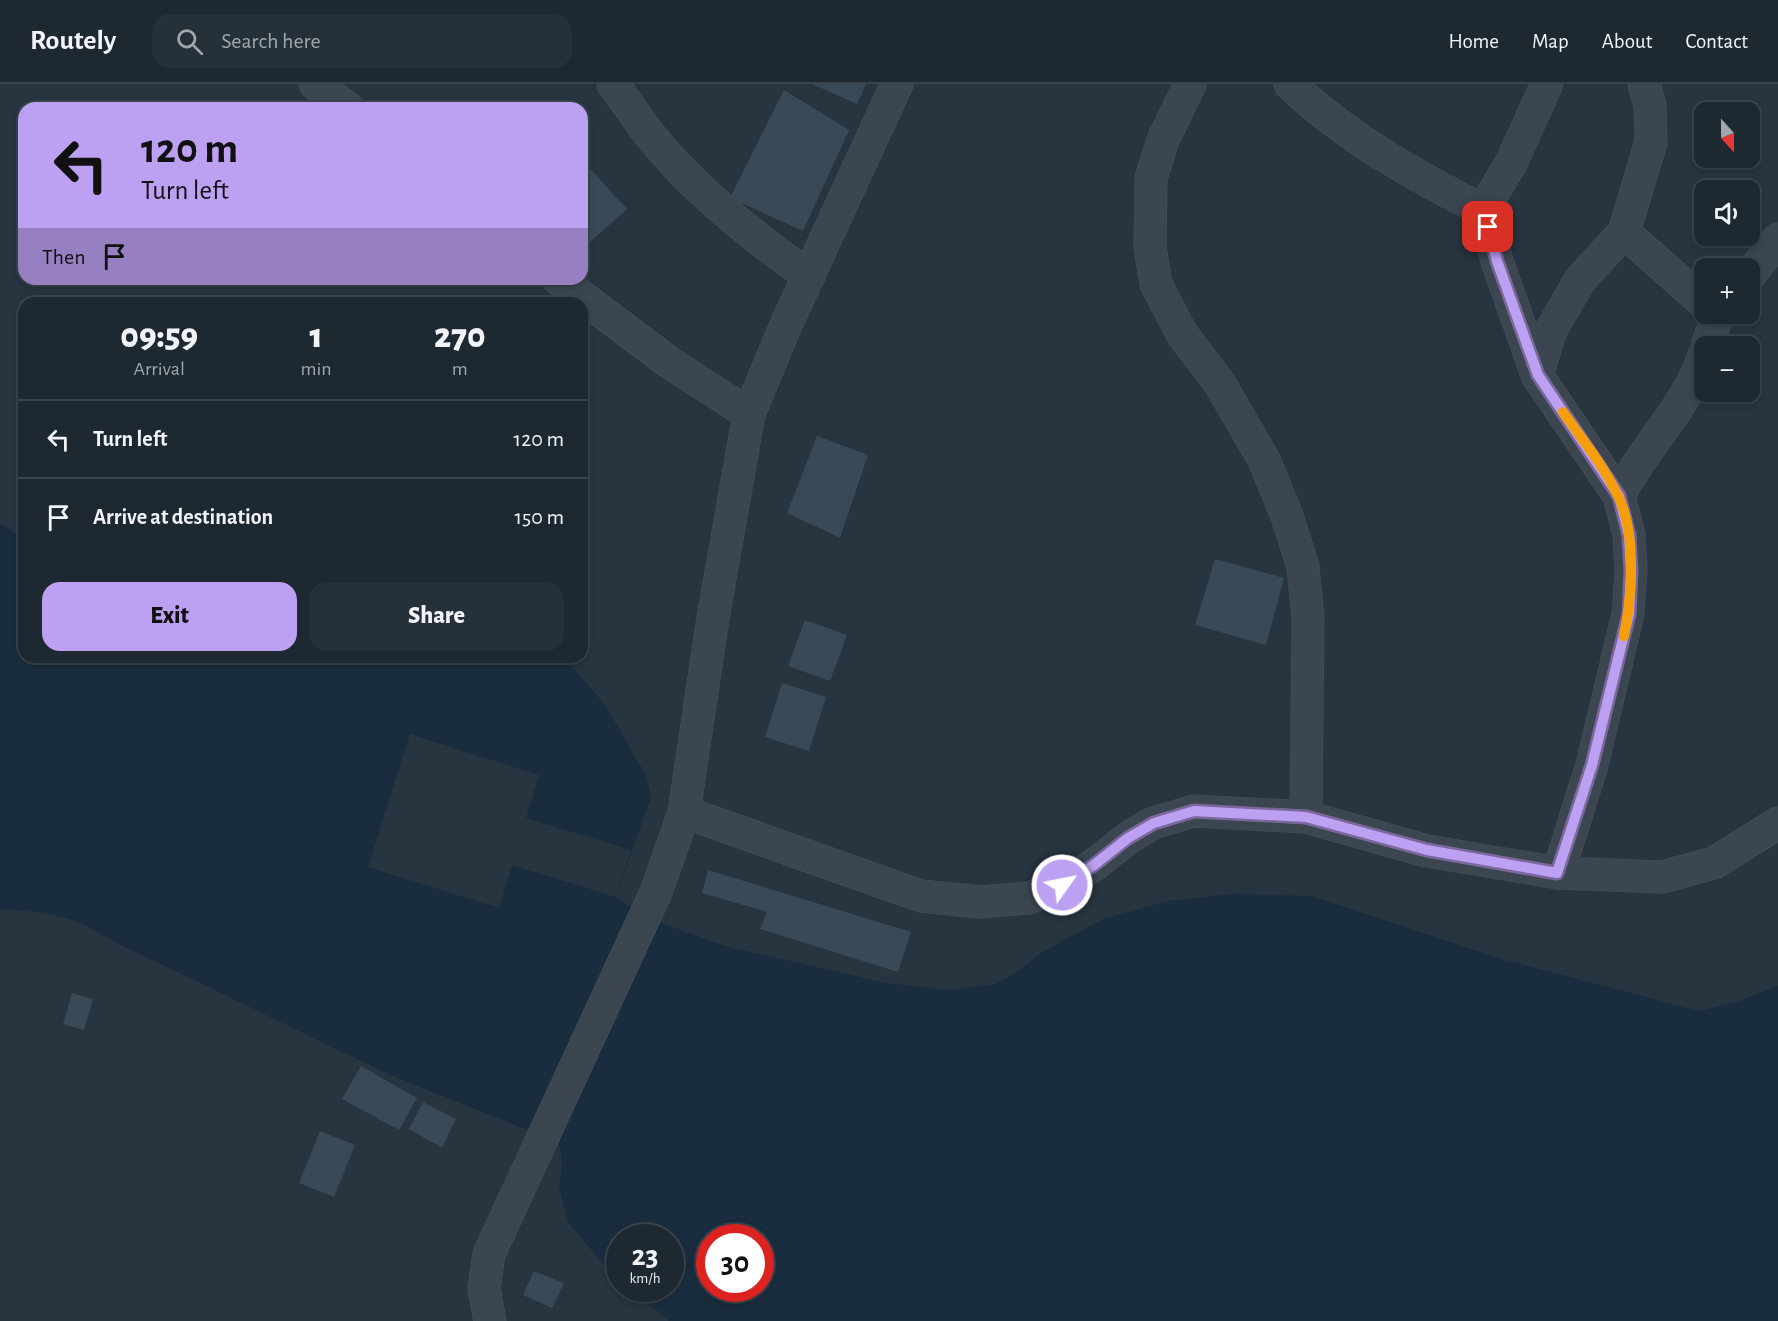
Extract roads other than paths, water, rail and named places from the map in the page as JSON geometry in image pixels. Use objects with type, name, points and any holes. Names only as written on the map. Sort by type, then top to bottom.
[{"type":"street","points":[[315,84],[340,102]]},
{"type":"street","points":[[613,84],[654,140],[714,203],[809,276]]},
{"type":"street","points":[[490,1321],[484,1288],[489,1254],[656,892],[684,812],[713,618],[748,414],[785,327],[897,84]]},
{"type":"street","points":[[1188,84],[1163,140],[1151,178],[1150,247],[1156,284],[1182,334],[1220,384],[1264,460],[1287,516],[1303,567],[1308,618],[1306,817]]},
{"type":"street","points":[[1290,84],[1352,134],[1428,183],[1483,210]]},
{"type":"street","points":[[1547,84],[1511,163],[1483,210],[1497,261],[1538,375],[1619,496],[1629,535],[1631,571],[1629,614],[1592,765],[1557,873]]},
{"type":"street","points":[[1538,375],[1551,330],[1580,280],[1624,232],[1651,142],[1650,105],[1644,84]]},
{"type":"street","points":[[1624,232],[1694,294]]},
{"type":"street","points":[[1760,262],[1778,239]]},
{"type":"street","points":[[566,285],[582,297]]},
{"type":"street","points":[[588,302],[670,363],[748,414]]},
{"type":"street","points":[[1619,496],[1631,471],[1655,440],[1694,379]]},
{"type":"street","points":[[684,812],[921,896],[979,902],[1029,898],[1062,885],[1094,865],[1128,838],[1154,823],[1194,811],[1306,817],[1427,850],[1557,873],[1662,877],[1713,863],[1778,823]]},
{"type":"water","points":[[0,523],[18,535],[18,663],[569,663],[605,705],[646,775],[651,797],[616,897],[648,918],[725,946],[886,983],[950,990],[994,984],[1013,975],[1041,953],[1103,919],[1168,901],[1233,894],[1312,896],[1502,959],[1699,1011],[1739,1001],[1778,986],[1778,1321],[669,1321],[646,1302],[684,1302],[684,1224],[606,1224],[606,1267],[568,1222],[559,1187],[562,1164],[560,1146],[384,1072],[80,923],[46,914],[0,910]]}]
